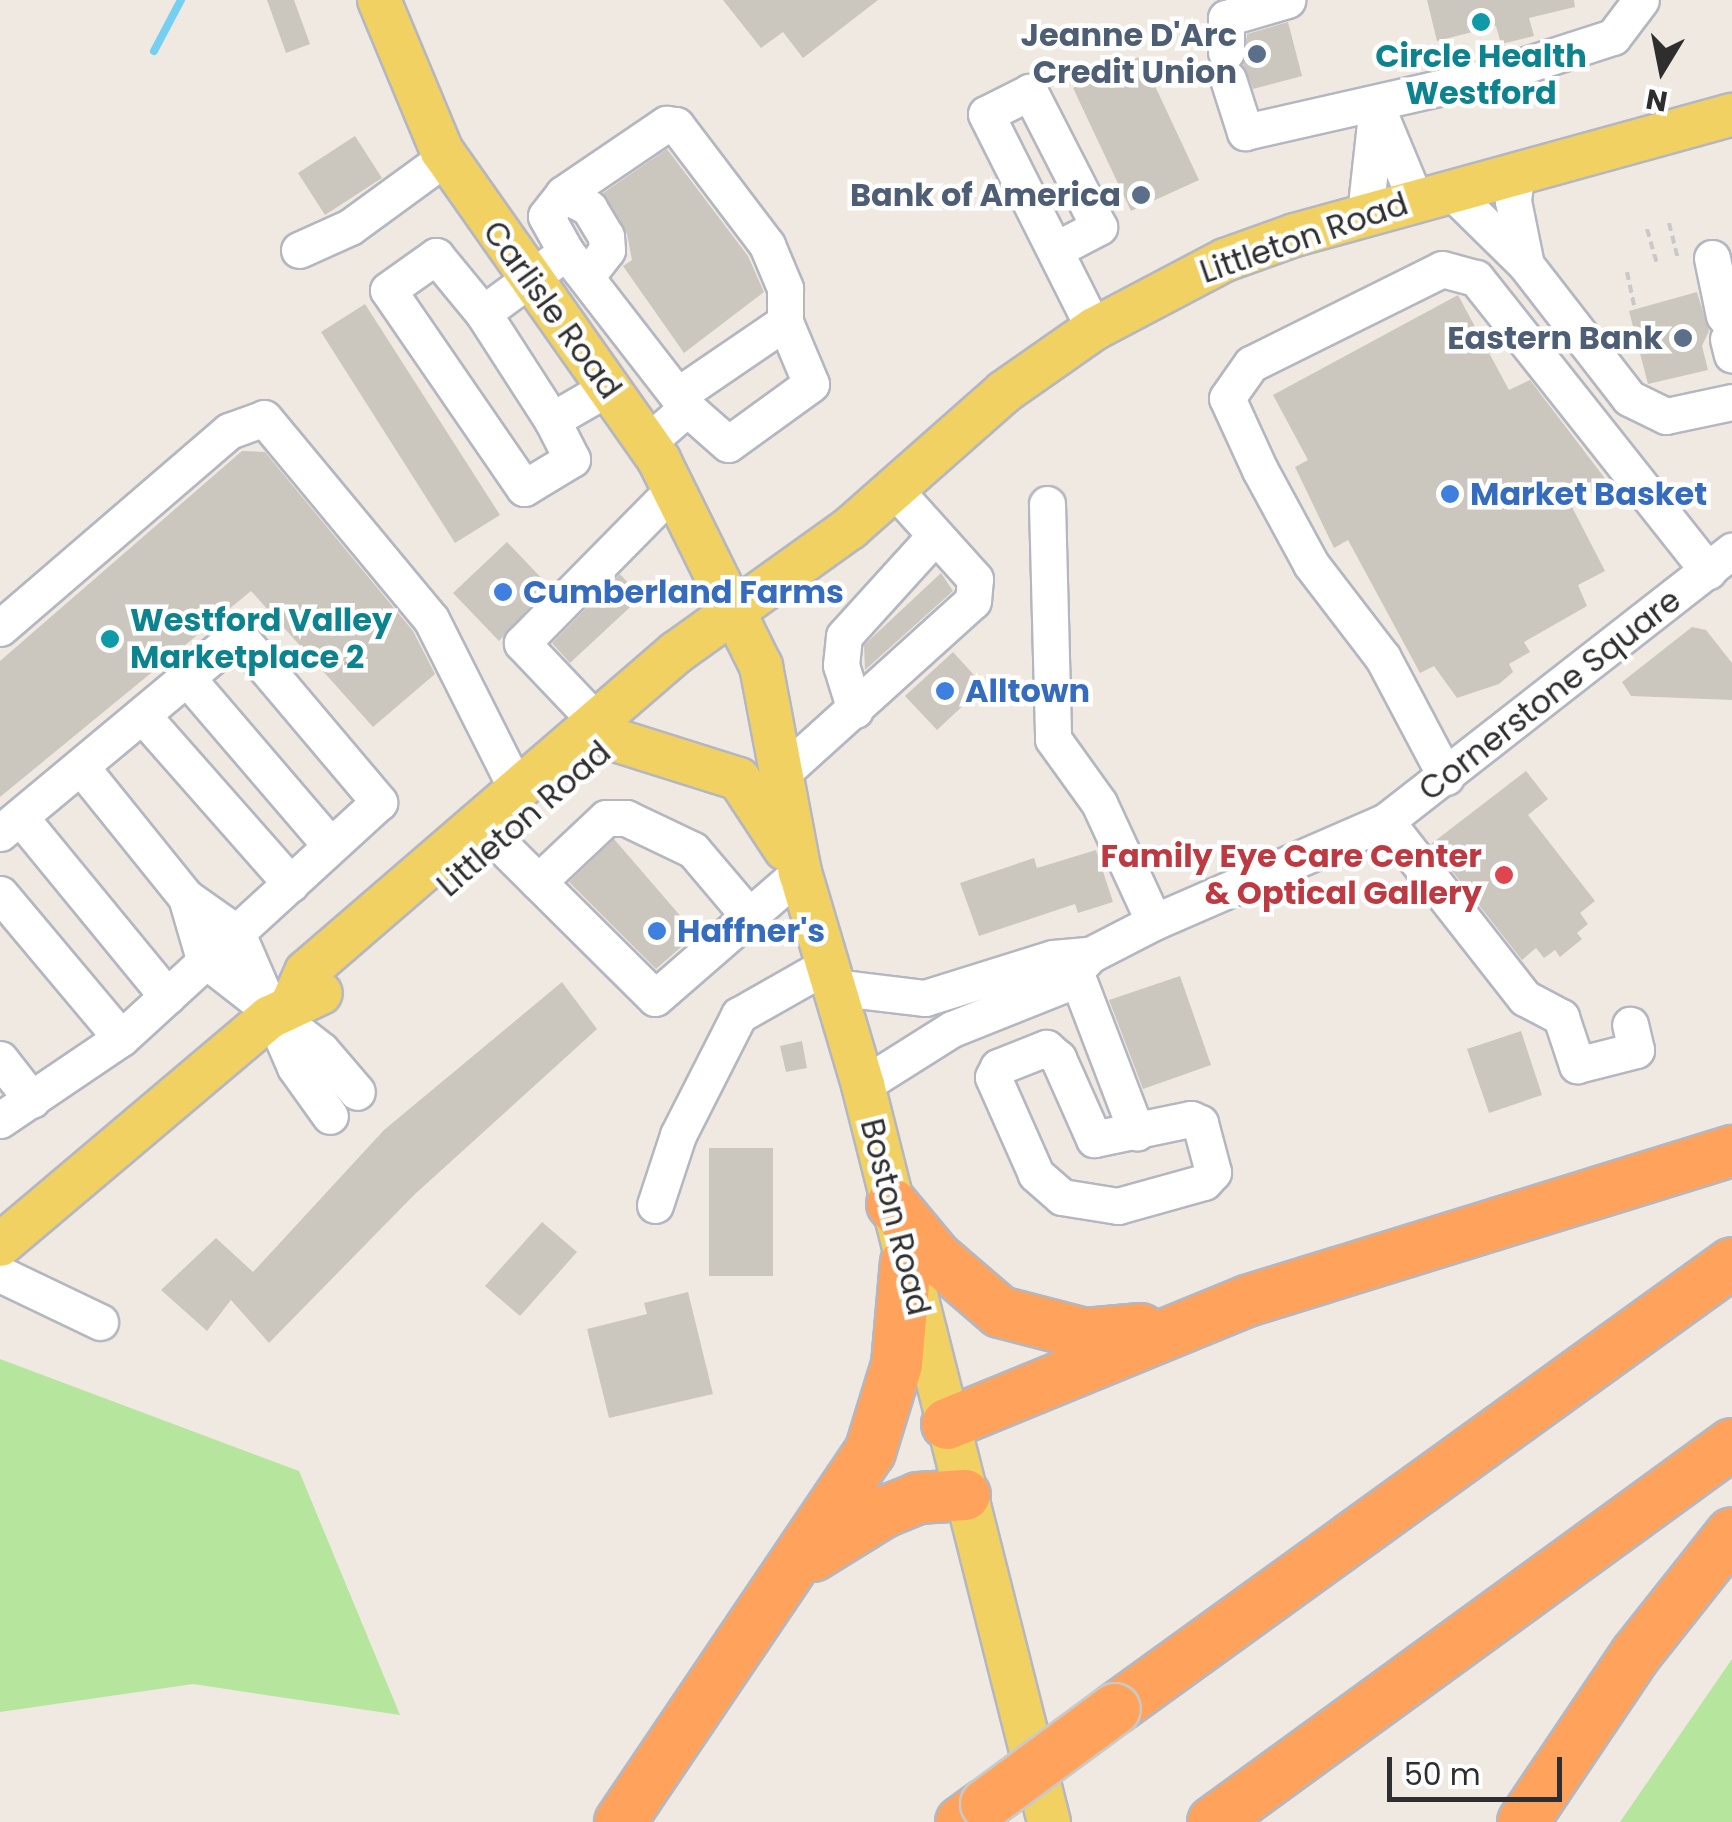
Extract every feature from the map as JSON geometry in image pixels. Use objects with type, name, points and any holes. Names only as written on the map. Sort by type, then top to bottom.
[{"type":"highway","points":[[946,1424],[1210,1316],[1732,1151]]},
{"type":"highway","points":[[892,1204],[966,1286],[1000,1312],[1034,1325],[1122,1332],[1210,1316]]},
{"type":"highway","points":[[620,1822],[850,1490],[888,1410],[906,1262]]},
{"type":"highway","points":[[973,1813],[1732,1263]]},
{"type":"highway","points":[[1213,1822],[1732,1444]]},
{"type":"highway","points":[[796,1567],[884,1512],[918,1498],[964,1495]]},
{"type":"highway","points":[[1523,1822],[1636,1654],[1732,1533]]},
{"type":"main road","name":"Carlisle Road","points":[[378,0],[417,106],[446,157],[647,443],[675,488],[738,614]]},
{"type":"main road","name":"Littleton Road","points":[[282,1009],[326,992],[498,842],[678,652],[738,614],[894,489],[1004,392],[1094,329],[1226,260],[1365,214],[1732,115]]},
{"type":"main road","name":"Boston Road","points":[[738,614],[761,666],[800,872],[863,1085],[1048,1822]]},
{"type":"main road","name":"Littleton Road","points":[[3,1244],[282,1009],[306,972],[517,790],[606,731]]},
{"type":"main road","points":[[606,731],[739,779],[800,872]]},
{"type":"lane","points":[[1287,0],[1226,18],[1227,66],[1245,132],[1377,105],[1614,37],[1640,0]]},
{"type":"lane","points":[[1377,105],[1433,195],[1526,264],[1629,398],[1666,416],[1732,402]]},
{"type":"lane","points":[[1365,214],[1377,105]]},
{"type":"lane","points":[[484,312],[529,279],[607,250],[606,236],[589,208],[563,194],[666,124],[676,125],[767,244],[785,288],[785,322],[811,384],[728,444],[683,401],[577,263]]},
{"type":"lane","points":[[300,250],[350,227],[446,157]]},
{"type":"lane","points":[[1517,171],[1513,201],[1526,264]]},
{"type":"lane","points":[[1055,250],[1094,329]]},
{"type":"lane","points":[[436,256],[484,312],[552,420],[572,459],[524,488],[388,290],[436,256]]},
{"type":"lane","points":[[1695,258],[1728,337]]},
{"type":"lane","points":[[1446,777],[1383,658],[1311,564],[1260,470],[1227,398],[1251,364],[1442,270],[1476,278],[1720,561]]},
{"type":"lane","points":[[647,443],[683,401],[785,322]]},
{"type":"lane","points":[[1693,412],[1732,377]]},
{"type":"lane","points":[[552,420],[609,387]]},
{"type":"lane","points":[[0,628],[230,431],[264,418],[431,619],[517,790]]},
{"type":"lane","points":[[606,731],[522,644],[675,488]]},
{"type":"lane","points":[[779,776],[973,601],[975,578],[932,539],[894,489]]},
{"type":"lane","points":[[1047,504],[1053,739],[1099,803],[1154,922]]},
{"type":"lane","points":[[855,710],[841,665],[844,636],[932,539]]},
{"type":"lane","name":"Cornerstone Square","points":[[863,1085],[952,1029],[1062,985],[1083,963],[1154,922],[1386,821],[1720,561]]},
{"type":"lane","points":[[0,1120],[121,1038],[379,802],[238,635],[10,825],[166,996]]},
{"type":"lane","points":[[187,678],[331,846]]},
{"type":"lane","points":[[142,715],[290,884]]},
{"type":"lane","points":[[81,767],[186,896],[237,933],[282,1009],[330,1116]]},
{"type":"lane","points":[[538,882],[606,818],[626,818],[693,850],[750,916]]},
{"type":"lane","points":[[1386,821],[1525,998],[1561,1017],[1578,1065],[1636,1050],[1630,1025]]},
{"type":"lane","points":[[498,842],[655,998],[800,872]]},
{"type":"lane","points":[[0,894],[121,1038]]},
{"type":"lane","points":[[186,896],[204,959],[282,1009],[356,1092]]},
{"type":"lane","name":"Cornerstone Square","points":[[830,976],[925,998],[1053,958],[1083,963]]},
{"type":"lane","points":[[1083,963],[1136,1133]]},
{"type":"lane","points":[[655,1206],[678,1135],[740,1014],[830,976]]},
{"type":"lane","points":[[1046,1048],[1058,1058],[1094,1139],[1136,1133],[1191,1118],[1200,1124],[1213,1172],[1204,1182],[1118,1206],[1062,1197],[1036,1174],[993,1077],[998,1067],[1046,1048]]},
{"type":"lane","points":[[0,1059],[32,1100]]},
{"type":"lane","points":[[3,1244],[100,1322]]},
{"type":"path","points":[[1669,224],[1695,258]]},
{"type":"path","points":[[1647,230],[1657,265]]},
{"type":"path","points":[[1626,272],[1634,305]]},
{"type":"green space","points":[[0,1359],[299,1471],[400,1715],[193,1684],[0,1712]]},
{"type":"green space","points":[[1732,1659],[1732,1822],[1620,1822]]},
{"type":"building","points":[[267,0],[294,0],[310,44],[286,53]]},
{"type":"building","points":[[723,0],[878,0],[803,58],[783,32],[761,48]]},
{"type":"building","name":"Circle Health Westford","points":[[1427,0],[1574,0],[1575,7],[1529,18],[1534,36],[1501,44],[1496,26],[1437,41]]},
{"type":"building","name":"Jeanne D'Arc Credit Union","points":[[1288,22],[1302,76],[1253,89],[1243,64],[1247,34]]},
{"type":"building","points":[[1141,56],[1199,180],[1131,211],[1073,88]]},
{"type":"building","points":[[355,136],[382,178],[325,215],[298,173]]},
{"type":"building","points":[[667,149],[748,256],[764,292],[684,353],[623,266],[632,260],[627,234],[603,193]]},
{"type":"building","name":"Eastern Bank","points":[[1697,292],[1709,331],[1702,346],[1708,370],[1648,384],[1629,311]]},
{"type":"building","name":"Market Basket","points":[[1458,295],[1509,390],[1530,380],[1607,481],[1572,507],[1605,571],[1578,585],[1587,606],[1524,642],[1530,652],[1509,664],[1513,672],[1499,684],[1457,698],[1434,666],[1420,673],[1348,540],[1334,548],[1295,467],[1308,460],[1273,395]]},
{"type":"building","points":[[365,304],[500,515],[455,543],[321,332]]},
{"type":"building","name":"Westford Valley Marketplace 2","points":[[242,451],[265,452],[413,631],[435,674],[373,727],[251,591],[0,797],[0,661]]},
{"type":"building","name":"Cumberland Farms","points":[[507,542],[549,586],[499,641],[453,593]]},
{"type":"building","points":[[941,573],[953,591],[865,670],[864,645]]},
{"type":"building","name":"Cumberland Farms","points":[[620,574],[641,597],[570,663],[552,643]]},
{"type":"building","points":[[1692,627],[1706,630],[1732,663],[1732,700],[1631,696],[1622,682]]},
{"type":"building","name":"Alltown","points":[[953,652],[984,686],[937,730],[905,696]]},
{"type":"building","points":[[1526,771],[1548,799],[1528,815],[1595,901],[1580,913],[1588,924],[1577,933],[1582,939],[1560,957],[1555,950],[1544,958],[1536,948],[1522,960],[1431,844]]},
{"type":"building","points":[[614,839],[696,934],[656,969],[569,882]]},
{"type":"building","points":[[1096,850],[1113,902],[1078,913],[1075,904],[979,936],[960,883],[1034,858],[1037,868]]},
{"type":"building","points":[[1180,976],[1211,1065],[1143,1089],[1109,1000]]},
{"type":"building","points":[[562,982],[597,1029],[414,1195],[269,1343],[231,1300],[207,1331],[161,1290],[216,1238],[253,1272],[384,1130]]},
{"type":"building","points":[[1521,1031],[1542,1095],[1489,1113],[1467,1049]]},
{"type":"building","points":[[802,1041],[807,1068],[786,1072],[780,1046]]},
{"type":"building","points":[[709,1148],[773,1148],[773,1276],[709,1276]]},
{"type":"building","points":[[542,1222],[577,1252],[520,1316],[485,1286]]},
{"type":"building","points":[[688,1292],[713,1394],[609,1418],[587,1329],[647,1314],[644,1303]]},
{"type":"waterway","points":[[154,51],[181,0]]},
{"type":"place","name":"Circle Health Westford","points":[[1481,22]]},
{"type":"place","name":"Jeanne D'Arc Credit Union","points":[[1257,54]]},
{"type":"place","name":"Bank of America","points":[[1141,195]]},
{"type":"place","name":"Eastern Bank","points":[[1683,338]]},
{"type":"place","name":"Market Basket","points":[[1450,494]]},
{"type":"place","name":"Cumberland Farms","points":[[503,592]]},
{"type":"place","name":"Westford Valley Marketplace 2","points":[[110,639]]},
{"type":"place","name":"Alltown","points":[[945,691]]},
{"type":"place","name":"Family Eye Care Center & Optical Gallery","points":[[1504,875]]},
{"type":"place","name":"Haffner's","points":[[657,931]]}]
